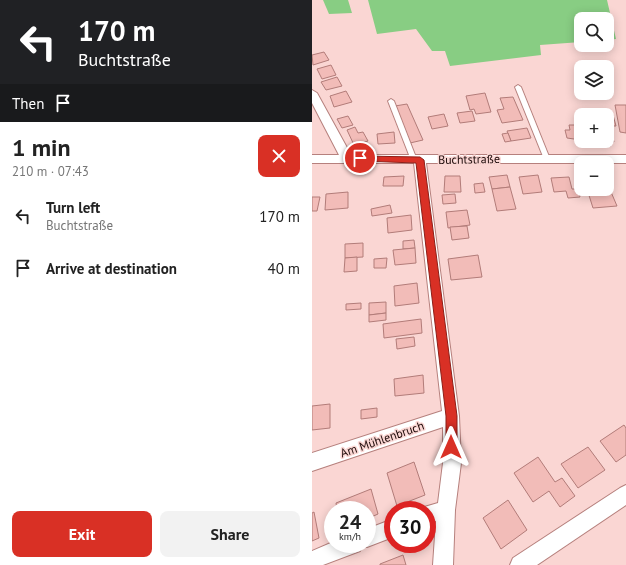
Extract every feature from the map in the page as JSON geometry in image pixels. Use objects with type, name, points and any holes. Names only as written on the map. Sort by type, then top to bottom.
[{"type":"street","points":[[312,93],[347,158]]},
{"type":"street","name":"Buchtstraße","points":[[312,159],[626,159]]},
{"type":"street","points":[[417,160],[451,416],[452,463],[446,510],[443,565]]},
{"type":"street","name":"Am Mühlenbruch","points":[[312,462],[451,416]]},
{"type":"street","points":[[520,565],[626,494]]},
{"type":"street","points":[[436,512],[446,510]]},
{"type":"street","points":[[312,560],[330,553]]},
{"type":"lane","points":[[518,87],[547,159]]},
{"type":"lane","points":[[391,101],[417,160]]},
{"type":"green space","points":[[323,0],[348,0],[352,13],[329,14]]},
{"type":"green space","points":[[368,0],[607,0],[610,12],[574,12],[574,43],[540,45],[541,55],[450,66],[445,51],[432,51],[416,29],[377,34]]},
{"type":"building","points":[[324,52],[329,60],[313,65],[312,55]]},
{"type":"building","points":[[331,65],[336,75],[322,79],[317,69]]},
{"type":"building","points":[[337,77],[342,86],[326,90],[321,82]]},
{"type":"building","points":[[346,91],[352,102],[334,107],[330,96]]},
{"type":"building","points":[[485,93],[491,112],[476,114],[474,109],[470,110],[466,96]]},
{"type":"building","points":[[513,97],[523,120],[502,123],[497,110],[504,109],[500,98]]},
{"type":"building","points":[[407,104],[423,140],[410,143],[395,106]]},
{"type":"building","points":[[615,105],[626,105],[626,133],[620,132]]},
{"type":"building","points":[[472,111],[475,121],[460,123],[457,113]]},
{"type":"building","points":[[444,114],[448,126],[432,129],[428,117]]},
{"type":"building","points":[[348,116],[353,125],[342,128],[337,119]]},
{"type":"building","points":[[569,125],[574,125],[574,139],[567,138],[565,130],[570,130]]},
{"type":"building","points":[[355,127],[358,133],[363,132],[368,141],[354,145],[347,130]]},
{"type":"building","points":[[527,128],[531,138],[511,141],[507,131]]},
{"type":"building","points":[[394,132],[395,143],[378,144],[377,134]]},
{"type":"building","points":[[508,133],[511,141],[505,142],[502,134]]},
{"type":"building","points":[[507,175],[510,187],[492,189],[489,177]]},
{"type":"building","points":[[538,175],[542,192],[523,194],[519,177]]},
{"type":"building","points":[[404,176],[403,186],[383,186],[384,177]]},
{"type":"building","points":[[445,176],[460,176],[461,192],[444,192]]},
{"type":"building","points":[[569,177],[572,189],[574,189],[574,196],[580,197],[568,198],[566,191],[554,192],[551,178]]},
{"type":"building","points":[[483,183],[485,192],[475,193],[474,184]]},
{"type":"building","points":[[510,187],[516,209],[497,211],[492,189]]},
{"type":"building","points":[[348,192],[348,208],[325,210],[326,194]]},
{"type":"building","points":[[455,194],[456,203],[443,204],[442,195]]},
{"type":"building","points":[[589,196],[613,196],[617,206],[593,208]]},
{"type":"building","points":[[312,197],[320,197],[317,211],[312,211]]},
{"type":"building","points":[[390,205],[392,213],[372,216],[371,209]]},
{"type":"building","points":[[467,210],[470,225],[448,228],[446,212]]},
{"type":"building","points":[[411,215],[412,230],[388,233],[387,218]]},
{"type":"building","points":[[467,226],[469,238],[452,240],[450,227]]},
{"type":"building","points":[[414,240],[415,248],[403,249],[403,241]]},
{"type":"building","points":[[363,243],[363,257],[345,258],[345,244]]},
{"type":"building","points":[[415,248],[416,263],[395,265],[393,250]]},
{"type":"building","points":[[478,255],[482,277],[451,280],[448,259]]},
{"type":"building","points":[[357,257],[357,271],[344,272],[345,258]]},
{"type":"building","points":[[387,258],[386,268],[374,268],[374,259]]},
{"type":"building","points":[[417,283],[419,303],[395,306],[394,286]]},
{"type":"building","points":[[386,302],[386,313],[369,315],[369,303]]},
{"type":"building","points":[[361,303],[361,309],[346,310],[346,304]]},
{"type":"building","points":[[386,313],[386,320],[369,322],[369,315]]},
{"type":"building","points":[[421,319],[422,333],[384,338],[383,324]]},
{"type":"building","points":[[414,337],[415,346],[397,349],[396,339]]},
{"type":"building","points":[[423,375],[424,393],[395,396],[394,379]]},
{"type":"building","points":[[330,404],[330,428],[312,430],[312,406]]},
{"type":"building","points":[[377,408],[377,417],[361,419],[361,410]]},
{"type":"building","points":[[624,425],[626,428],[626,455],[616,462],[600,441]]},
{"type":"building","points":[[588,447],[605,470],[578,488],[561,464]]},
{"type":"building","points":[[538,457],[555,482],[562,478],[575,496],[560,507],[549,491],[533,502],[514,473]]},
{"type":"building","points":[[414,462],[425,495],[410,501],[395,501],[387,473]]},
{"type":"building","points":[[371,489],[374,501],[341,501]]},
{"type":"building","points":[[508,500],[527,530],[501,549],[483,518]]},
{"type":"building","points":[[314,512],[319,538],[312,541],[312,513]]},
{"type":"building","points":[[403,555],[406,565],[380,565],[380,564]]},
{"type":"route","points":[[360,158],[420,160],[451,416],[451,447]]}]
